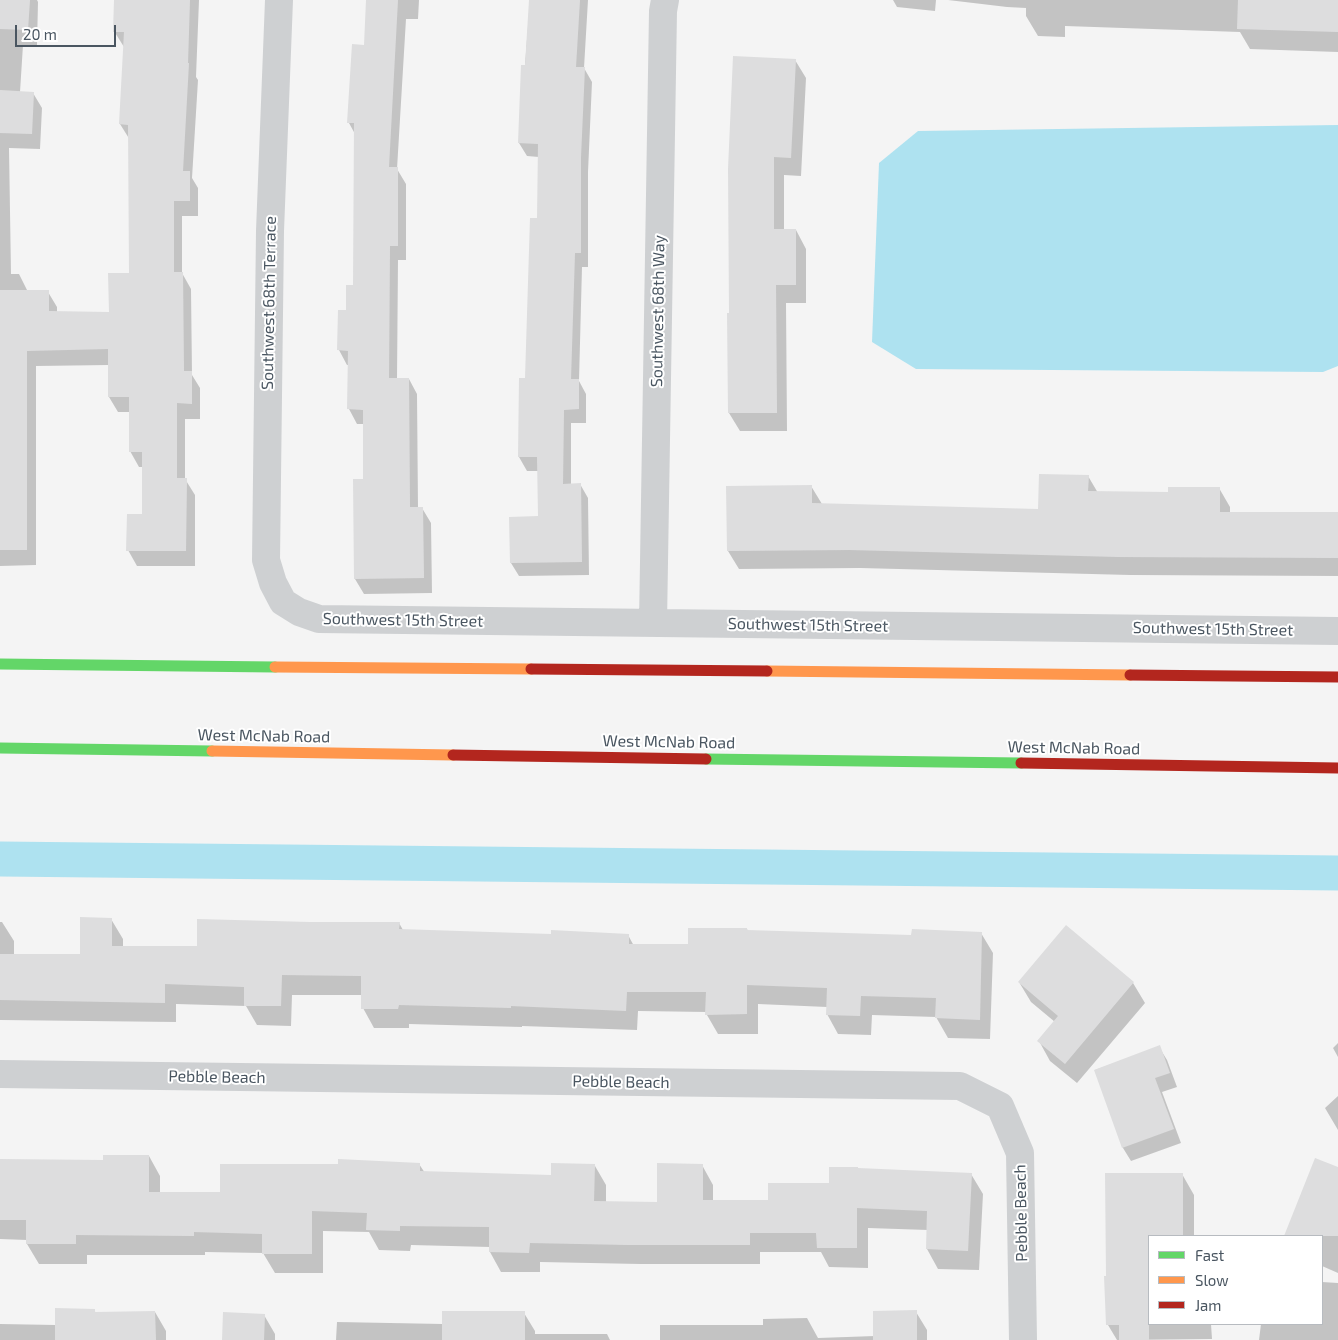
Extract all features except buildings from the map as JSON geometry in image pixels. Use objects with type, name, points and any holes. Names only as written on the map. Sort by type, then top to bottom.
[{"type":"main road","points":[[0,664],[1338,677]]},
{"type":"main road","name":"West McNab Road","points":[[0,748],[1338,768]]},
{"type":"street","name":"Southwest 68th Terrace","points":[[278,0],[270,231],[266,560],[273,583],[283,602]]},
{"type":"street","name":"Southwest 68th Way","points":[[653,623],[662,31],[665,0]]},
{"type":"street","name":"Southwest 15th Street","points":[[283,602],[299,612],[319,619],[1338,631]]},
{"type":"street","name":"Pebble Beach","points":[[0,1074],[960,1086],[1000,1106],[1020,1153],[1022,1340]]},
{"type":"water","points":[[1338,125],[1338,366],[1323,372],[916,369],[872,342],[879,163],[918,131]]},
{"type":"waterway","points":[[0,859],[1338,873]]},
{"type":"traffic: fast","points":[[0,664],[275,667]]},
{"type":"traffic: fast","points":[[0,748],[212,751]]},
{"type":"traffic: fast","points":[[706,759],[1021,763]]},
{"type":"traffic: slow","points":[[275,667],[531,669]]},
{"type":"traffic: slow","points":[[767,671],[1130,675]]},
{"type":"traffic: slow","points":[[212,751],[453,755]]},
{"type":"traffic: jam","points":[[531,669],[767,671]]},
{"type":"traffic: jam","points":[[1130,675],[1338,677]]},
{"type":"traffic: jam","points":[[453,755],[706,759]]},
{"type":"traffic: jam","points":[[1021,763],[1338,768]]}]
